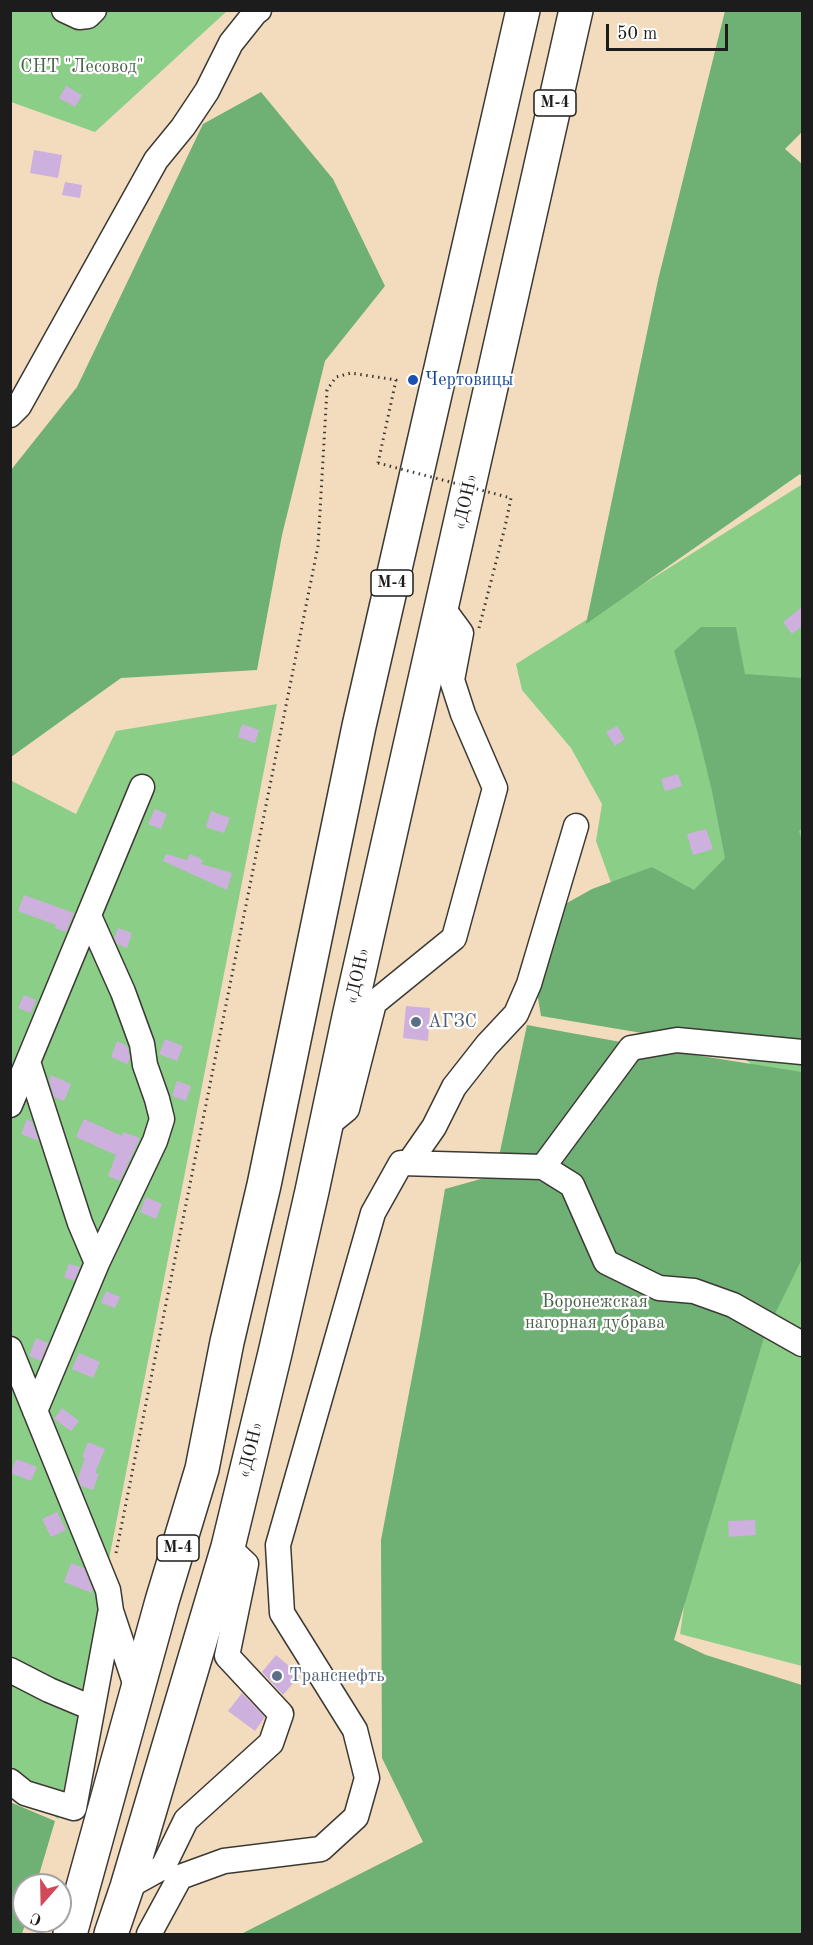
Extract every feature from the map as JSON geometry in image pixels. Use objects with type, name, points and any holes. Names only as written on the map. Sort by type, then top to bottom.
[{"type":"highway","name":"М-4","points":[[70,1935],[162,1601],[202,1469],[227,1342],[264,1185],[357,738],[523,10]]},
{"type":"highway","name":"«ДОН»","points":[[111,1935],[228,1547],[290,1291],[576,10]]},
{"type":"street","points":[[64,10],[79,17],[88,16],[94,10]]},
{"type":"street","points":[[10,415],[19,406],[156,160],[183,127],[207,91],[231,43],[259,10]]},
{"type":"street","points":[[325,1127],[347,1109],[374,1003],[454,938],[495,788],[463,714],[452,680],[461,633],[442,607]]},
{"type":"street","points":[[10,1105],[142,787]]},
{"type":"street","points":[[409,1163],[434,1127],[454,1087],[487,1045],[516,1014],[530,984],[576,826]]},
{"type":"street","points":[[35,1411],[97,1263],[155,1141],[162,1119],[145,1065],[142,1044],[123,992],[89,916]]},
{"type":"street","points":[[543,1167],[631,1048],[677,1040],[802,1052]]},
{"type":"street","points":[[28,1062],[80,1223],[97,1263]]},
{"type":"street","points":[[148,1935],[180,1877],[224,1861],[321,1849],[356,1817],[367,1778],[355,1730],[282,1613],[278,1545],[373,1213],[401,1163],[543,1167],[572,1185],[606,1262],[659,1288],[694,1291],[733,1305],[802,1344]]},
{"type":"street","points":[[10,1349],[108,1590],[111,1611],[138,1692]]},
{"type":"street","points":[[127,1887],[163,1867],[186,1820],[271,1743],[281,1714],[227,1656],[246,1564],[228,1547]]},
{"type":"street","points":[[10,1780],[25,1792],[74,1808],[111,1611]]},
{"type":"street","points":[[10,1670],[92,1708]]},
{"type":"path","points":[[115,1555],[318,546],[327,390],[336,378],[351,373],[396,380],[378,463],[511,498],[479,630]]},
{"type":"green space","name":"СНТ \"Лесовод\"","points":[[10,11],[227,11],[95,132],[11,102]]},
{"type":"green space","points":[[725,11],[802,11],[802,132],[785,149],[802,164],[802,476],[800,474],[586,624],[658,280]]},
{"type":"green space","points":[[261,92],[333,179],[385,286],[325,361],[282,535],[257,670],[121,678],[11,757],[11,470],[77,387],[203,124]]},
{"type":"green space","points":[[801,485],[802,1666],[680,1634],[763,1077],[632,941],[596,841],[602,804],[571,748],[522,690],[516,664]]},
{"type":"green space","points":[[701,627],[736,627],[745,674],[802,678],[802,829],[799,831],[802,840],[802,1060],[541,1016],[537,992],[558,908],[592,889],[652,867],[694,890],[725,858],[697,730],[674,651]]},
{"type":"green space","points":[[277,704],[58,1819],[10,1782],[10,780],[76,814],[116,731]]},
{"type":"green space","name":"Воронежская нагорная дубрава","points":[[527,1025],[802,1072],[802,1259],[765,1334],[674,1640],[706,1655],[802,1685],[802,1934],[241,1934],[423,1842],[382,1758],[381,1540],[445,1189],[495,1175]]},
{"type":"green space","points":[[10,1802],[55,1821],[40,1873],[12,1873],[12,1933],[22,1933],[11,1934]]},
{"type":"building","points":[[66,86],[82,95],[75,107],[59,98]]},
{"type":"building","points":[[34,150],[62,155],[58,178],[30,173]]},
{"type":"building","points":[[65,182],[82,185],[80,198],[62,195]]},
{"type":"building","points":[[802,607],[802,626],[792,634],[783,622]]},
{"type":"building","points":[[242,724],[259,730],[255,743],[238,737]]},
{"type":"building","points":[[617,726],[625,739],[615,746],[606,732]]},
{"type":"building","points":[[678,774],[682,786],[665,791],[661,779]]},
{"type":"building","points":[[155,809],[167,814],[161,829],[148,824]]},
{"type":"building","points":[[211,811],[230,818],[224,833],[206,827]]},
{"type":"building","points":[[706,829],[713,849],[693,855],[687,834]]},
{"type":"building","points":[[166,854],[187,860],[190,854],[203,860],[201,864],[232,873],[227,890],[163,861]]},
{"type":"building","points":[[24,895],[74,913],[66,932],[55,928],[56,925],[18,911]]},
{"type":"building","points":[[118,928],[132,933],[127,948],[117,944],[114,938]]},
{"type":"building","points":[[24,995],[36,1000],[31,1013],[18,1008]]},
{"type":"building","points":[[406,1006],[430,1008],[428,1041],[403,1038]]},
{"type":"building","points":[[165,1039],[183,1046],[177,1061],[159,1054]]},
{"type":"building","points":[[117,1041],[127,1046],[130,1058],[127,1064],[111,1057]]},
{"type":"building","points":[[51,1075],[71,1084],[64,1101],[54,1097],[49,1081]]},
{"type":"building","points":[[177,1081],[191,1086],[186,1101],[172,1096]]},
{"type":"building","points":[[27,1119],[32,1122],[39,1141],[21,1134]]},
{"type":"building","points":[[84,1119],[122,1136],[123,1132],[140,1138],[120,1181],[108,1176],[116,1155],[76,1137]]},
{"type":"building","points":[[146,1197],[162,1204],[156,1219],[140,1212]]},
{"type":"building","points":[[69,1264],[80,1267],[74,1281],[64,1277]]},
{"type":"building","points":[[106,1291],[120,1297],[115,1308],[101,1303]]},
{"type":"building","points":[[36,1338],[48,1343],[41,1361],[29,1356]]},
{"type":"building","points":[[79,1353],[100,1362],[93,1378],[72,1369]]},
{"type":"building","points":[[62,1408],[79,1421],[71,1431],[54,1419]]},
{"type":"building","points":[[88,1442],[105,1449],[95,1473],[99,1474],[93,1490],[81,1486],[78,1478]]},
{"type":"building","points":[[16,1459],[37,1467],[31,1481],[11,1473]]},
{"type":"building","points":[[57,1512],[66,1530],[51,1537],[42,1519]]},
{"type":"building","points":[[755,1520],[756,1535],[729,1537],[728,1521]]},
{"type":"building","points":[[71,1563],[84,1568],[93,1590],[92,1593],[64,1582]]},
{"type":"building","points":[[276,1655],[300,1675],[283,1695],[262,1672]]},
{"type":"building","points":[[242,1693],[265,1717],[255,1731],[228,1711]]},
{"type":"place","name":"Чертовицы","points":[[413,380]]},
{"type":"place","name":"АГЗС","points":[[416,1022]]},
{"type":"place","name":"Транснефть","points":[[277,1676]]}]
